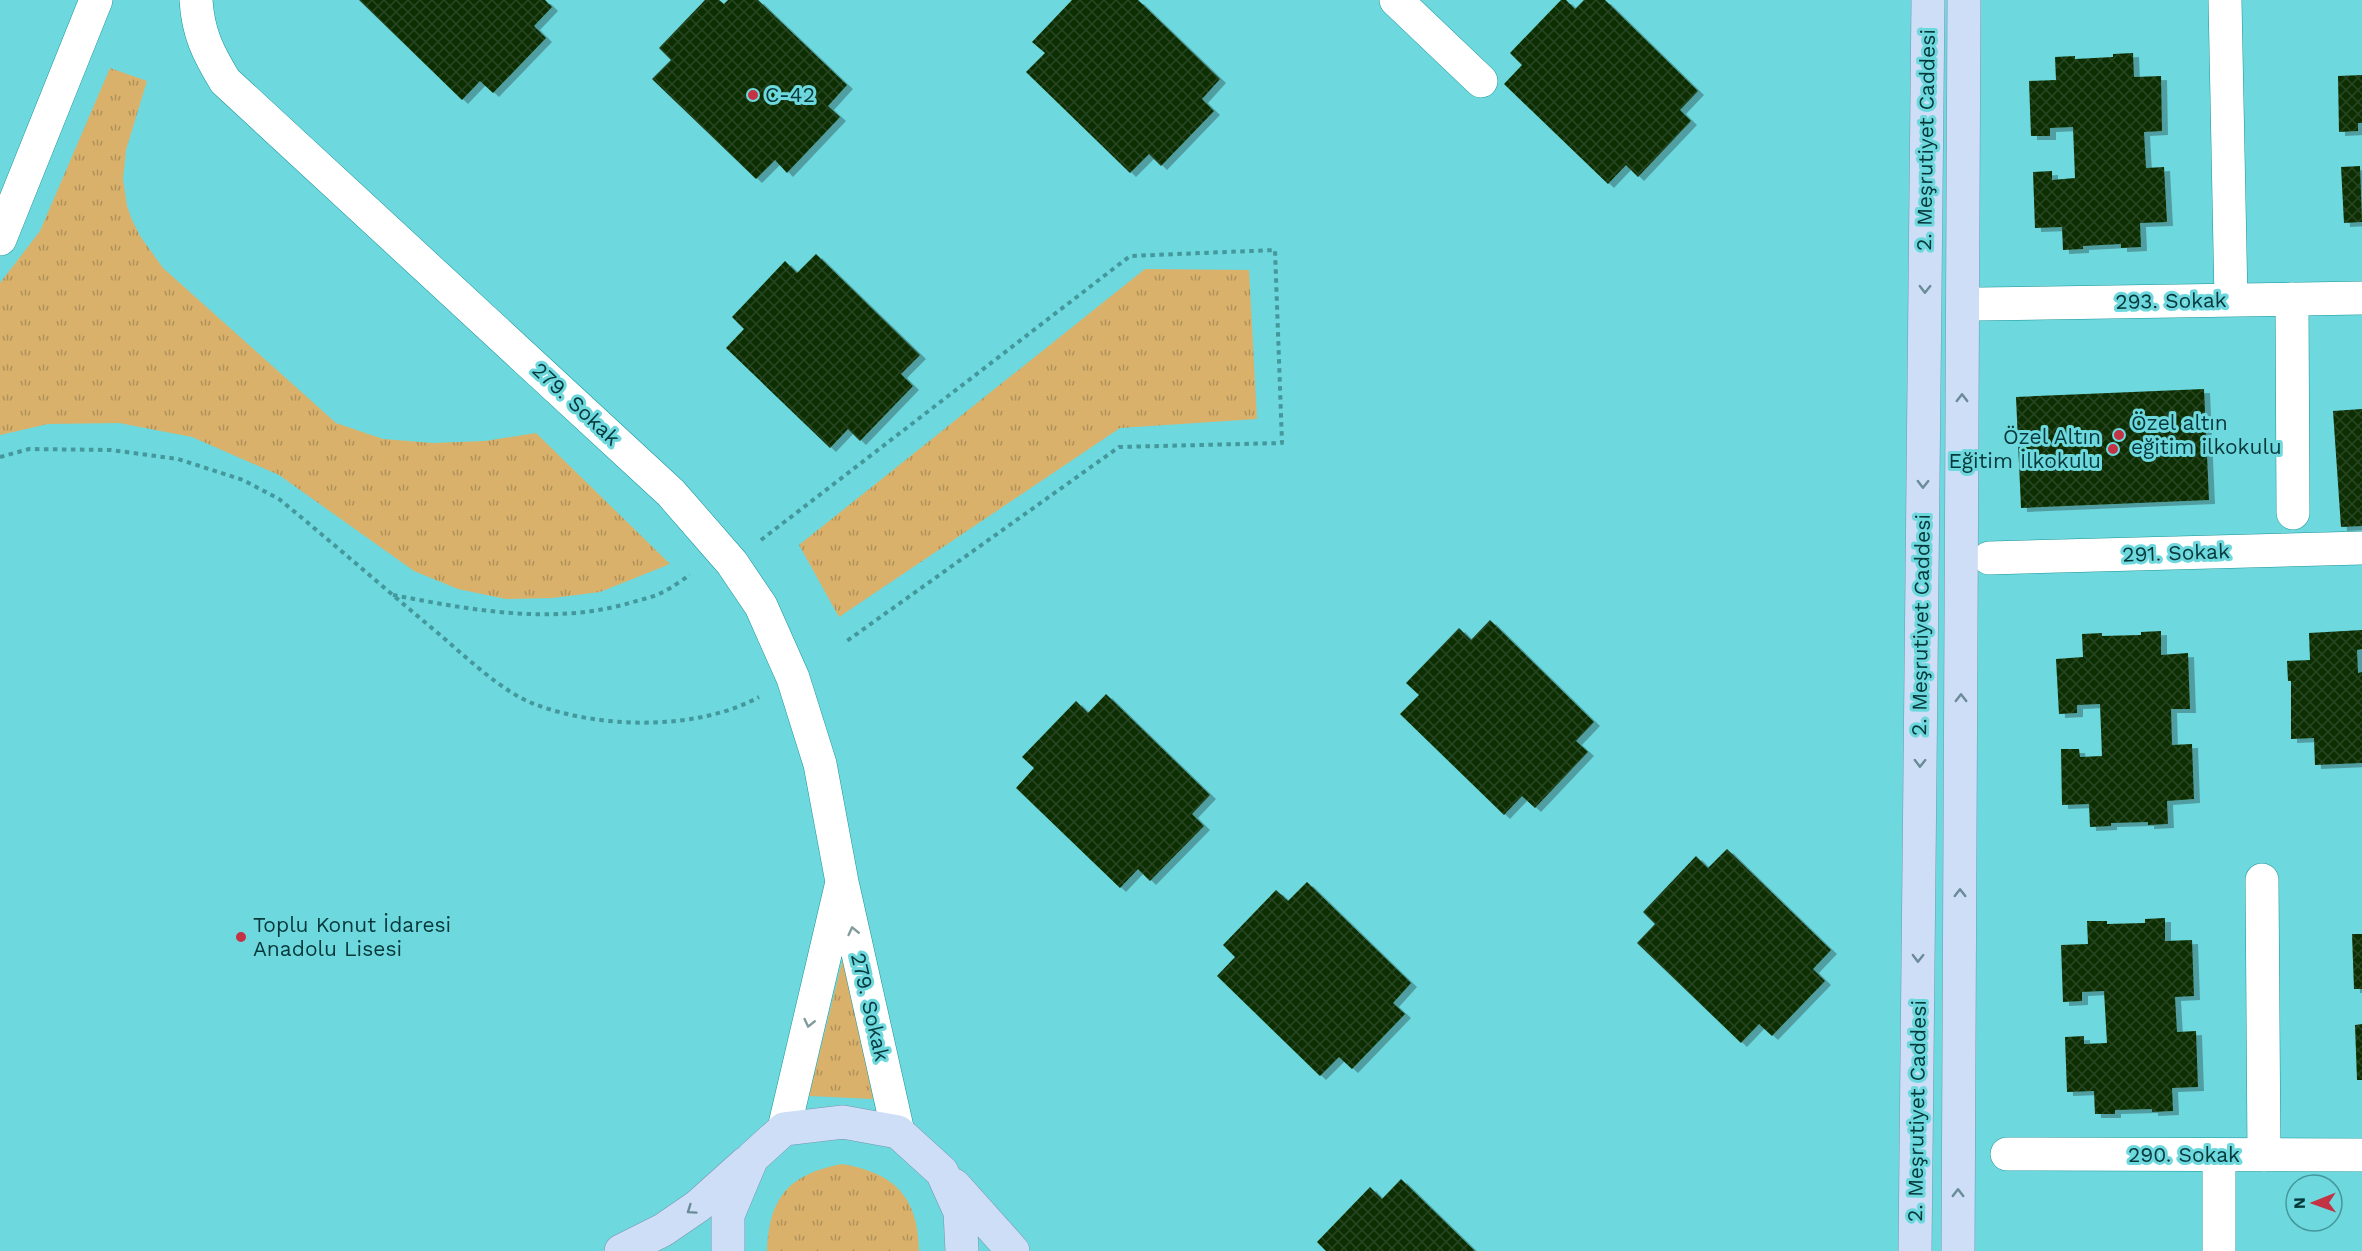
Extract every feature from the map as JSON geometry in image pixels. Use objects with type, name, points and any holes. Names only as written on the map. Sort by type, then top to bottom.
[{"type":"main road","name":"2. Meşrutiyet Caddesi","points":[[1915,1251],[1928,0]]},
{"type":"main road","name":"2. Meşrutiyet Caddesi","points":[[1958,1251],[1964,0]]},
{"type":"main road","points":[[621,1251],[663,1230],[698,1206],[784,1129],[843,1122],[898,1132],[942,1172],[1013,1251]]},
{"type":"main road","points":[[728,1251],[728,1215],[752,1158]]},
{"type":"main road","points":[[942,1172],[960,1212],[962,1251]]},
{"type":"street","points":[[0,239],[96,0]]},
{"type":"street","name":"279. Sokak","points":[[196,0],[197,18],[206,49],[225,81],[671,492],[729,557],[761,606],[793,678],[820,764],[842,882],[898,1132]]},
{"type":"street","points":[[1396,0],[1481,81]]},
{"type":"street","points":[[2225,0],[2231,300]]},
{"type":"street","name":"293. Sokak","points":[[1979,304],[2362,298]]},
{"type":"street","points":[[2292,299],[2293,513]]},
{"type":"street","name":"291. Sokak","points":[[1989,558],[2362,548]]},
{"type":"street","points":[[2262,880],[2264,1155]]},
{"type":"street","name":"279. Sokak","points":[[784,1129],[842,882]]},
{"type":"street","name":"290. Sokak","points":[[2007,1154],[2362,1155]]},
{"type":"street","points":[[2219,1155],[2219,1251]]},
{"type":"path","points":[[392,595],[450,606],[519,614],[568,615],[618,606],[663,593],[729,557],[1130,256],[1275,250],[1282,443],[1119,447],[844,643]]},
{"type":"path","points":[[0,457],[29,449],[111,450],[178,459],[243,480],[279,499],[492,679],[533,703],[575,715],[614,721],[677,722],[739,708],[793,678]]},
{"type":"green space","points":[[110,68],[147,81],[126,150],[123,179],[127,206],[140,236],[163,268],[336,423],[383,439],[433,443],[485,441],[536,433],[670,564],[600,592],[553,598],[506,599],[458,589],[414,571],[279,475],[192,437],[119,423],[48,424],[0,435],[0,283],[40,231]]},
{"type":"green space","points":[[1145,269],[1249,270],[1257,419],[1120,428],[839,617],[799,545]]},
{"type":"green space","points":[[844,954],[873,1099],[809,1096]]},
{"type":"green space","points":[[842,1164],[876,1174],[900,1190],[914,1215],[919,1251],[767,1251],[772,1216],[785,1191],[808,1174]]},
{"type":"building","points":[[359,0],[545,0],[552,7],[534,26],[546,38],[493,93],[480,81],[462,100]]},
{"type":"building","name":"C-42","points":[[705,0],[719,0],[724,4],[728,0],[758,0],[847,85],[828,106],[840,117],[787,173],[775,160],[756,179],[652,79],[671,60],[659,48]]},
{"type":"building","points":[[1072,0],[1138,0],[1220,79],[1202,99],[1214,111],[1161,166],[1149,154],[1130,173],[1026,72],[1045,53],[1032,42]]},
{"type":"building","points":[[1561,0],[1566,0],[1575,9],[1584,0],[1605,0],[1698,91],[1680,110],[1691,121],[1638,177],[1626,165],[1608,184],[1504,84],[1522,65],[1510,53]]},
{"type":"building","points":[[2133,53],[2134,77],[2161,76],[2162,131],[2144,132],[2146,168],[2164,167],[2167,222],[2140,223],[2141,247],[2121,248],[2121,244],[2083,246],[2083,249],[2063,250],[2062,227],[2035,228],[2033,172],[2052,171],[2052,180],[2075,178],[2073,127],[2050,128],[2050,136],[2031,136],[2029,81],[2056,80],[2055,57],[2075,56],[2075,59],[2113,57],[2113,54]]},
{"type":"building","points":[[2362,75],[2362,123],[2358,123],[2358,131],[2339,132],[2338,76]]},
{"type":"building","points":[[2360,166],[2362,222],[2344,223],[2341,167]]},
{"type":"building","points":[[816,254],[920,355],[901,374],[913,386],[860,441],[848,429],[830,448],[726,348],[744,329],[732,317],[785,261],[797,273]]},
{"type":"building","name":"Özel Altın Eğitim İlkokulu","points":[[2204,389],[2209,500],[2021,508],[2016,397]]},
{"type":"building","points":[[2362,409],[2362,526],[2341,527],[2333,411]]},
{"type":"building","points":[[1490,620],[1594,722],[1576,741],[1588,752],[1535,808],[1522,796],[1504,815],[1400,714],[1419,695],[1406,683],[1459,628],[1471,640]]},
{"type":"building","points":[[2362,630],[2362,649],[2357,650],[2358,673],[2362,672],[2362,763],[2315,765],[2314,738],[2291,739],[2291,681],[2288,681],[2287,661],[2310,660],[2309,633]]},
{"type":"building","points":[[2161,631],[2161,655],[2188,653],[2190,709],[2171,709],[2172,745],[2192,744],[2194,799],[2167,801],[2168,824],[2111,823],[2111,826],[2090,827],[2089,804],[2062,805],[2061,749],[2079,749],[2080,757],[2102,756],[2100,704],[2077,705],[2077,713],[2059,714],[2056,659],[2083,657],[2082,634],[2141,635],[2141,632]]},
{"type":"building","points":[[1106,694],[1210,795],[1192,814],[1204,826],[1150,881],[1138,869],[1120,888],[1016,788],[1034,768],[1022,757],[1076,701],[1088,713]]},
{"type":"building","points":[[1727,849],[1831,950],[1813,969],[1825,981],[1772,1036],[1759,1024],[1741,1043],[1637,943],[1655,924],[1643,912],[1696,856],[1708,868]]},
{"type":"building","points":[[1307,882],[1411,983],[1393,1003],[1405,1014],[1352,1069],[1339,1057],[1320,1076],[1217,976],[1235,957],[1223,945],[1276,890],[1288,901]]},
{"type":"building","points":[[2165,918],[2165,941],[2192,940],[2194,996],[2175,997],[2177,1032],[2196,1031],[2198,1087],[2172,1088],[2173,1111],[2115,1110],[2115,1114],[2095,1114],[2094,1091],[2067,1092],[2065,1037],[2084,1036],[2084,1044],[2107,1043],[2104,991],[2082,992],[2082,1001],[2063,1002],[2061,945],[2088,944],[2087,921],[2107,921],[2107,924],[2145,923],[2145,919]]},
{"type":"building","points":[[2352,934],[2362,934],[2362,989],[2354,989]]},
{"type":"building","points":[[2362,1024],[2362,1080],[2357,1080],[2355,1025]]},
{"type":"building","points":[[1401,1179],[1475,1251],[1326,1251],[1317,1242],[1370,1187],[1382,1199]]},
{"type":"place","name":"C-42","points":[[753,95]]},
{"type":"place","name":"Özel altın eğitim ilkokulu","points":[[2119,435]]},
{"type":"place","name":"Özel Altın Eğitim İlkokulu","points":[[2113,449]]},
{"type":"place","name":"Toplu Konut İdaresi Anadolu Lisesi","points":[[241,937]]}]
